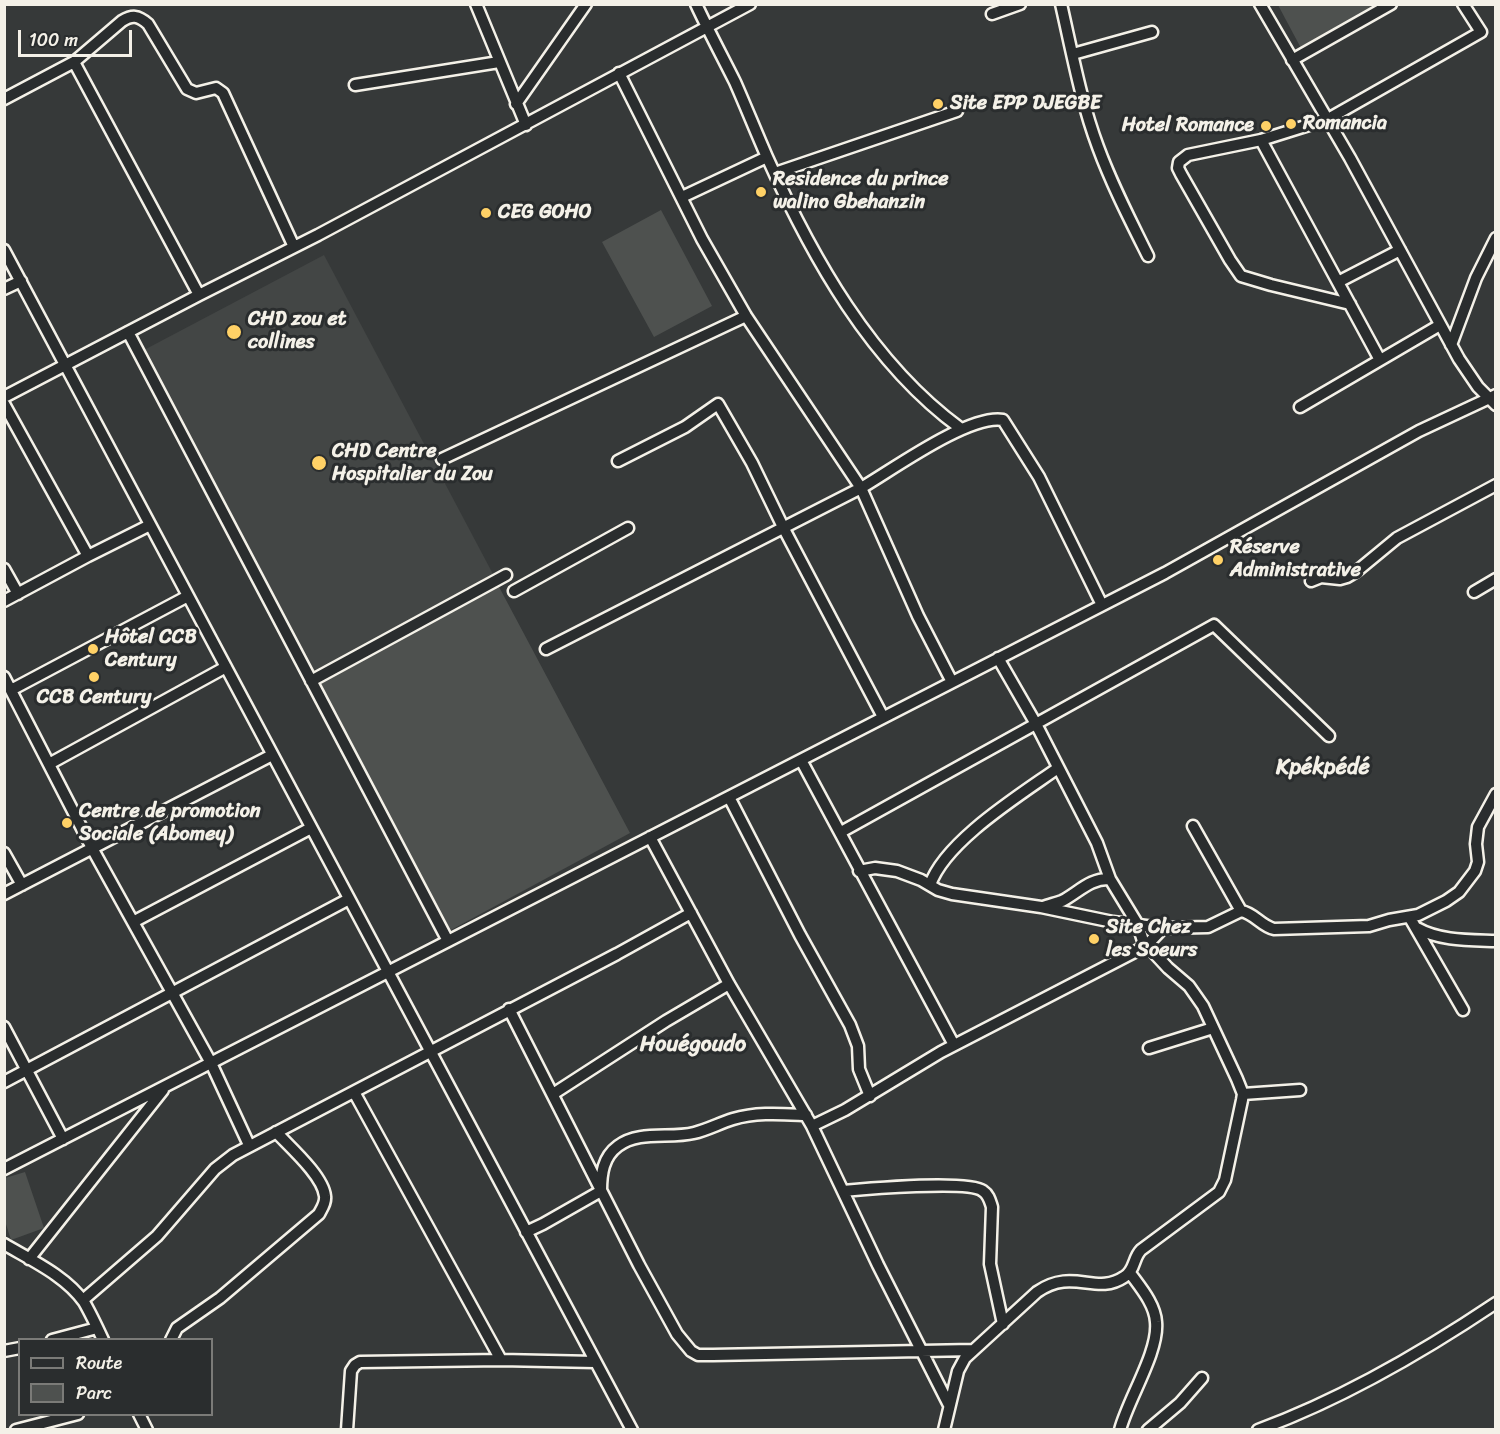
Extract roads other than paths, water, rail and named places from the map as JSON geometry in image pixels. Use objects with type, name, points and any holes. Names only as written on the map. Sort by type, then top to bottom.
[{"type":"street","points":[[476,4],[526,125]]},
{"type":"street","points":[[516,104],[586,4]]},
{"type":"street","points":[[696,4],[734,81],[767,157],[840,295],[872,341],[903,379],[935,409],[960,428]]},
{"type":"street","points":[[4,398],[526,125],[750,4]]},
{"type":"street","points":[[992,14],[1020,4]]},
{"type":"street","points":[[1061,4],[1086,109],[1098,146],[1115,188],[1148,256]]},
{"type":"street","points":[[4,1169],[1102,605],[1248,528],[1419,431],[1494,400],[1468,373],[1451,345],[1328,119],[1260,4]]},
{"type":"street","points":[[1292,60],[1391,4]]},
{"type":"street","points":[[1350,304],[1241,276],[1206,220],[1178,168],[1179,162],[1188,156],[1261,140],[1328,119],[1481,32],[1464,4]]},
{"type":"street","points":[[4,99],[74,62],[122,21],[130,17],[141,18],[187,89],[196,93],[216,88],[223,93],[294,247]]},
{"type":"street","points":[[1073,54],[1152,32]]},
{"type":"street","points":[[74,62],[199,295]]},
{"type":"street","points":[[355,85],[499,62]]},
{"type":"street","points":[[619,73],[746,316],[861,488],[918,616],[952,682]]},
{"type":"street","points":[[775,173],[957,111]]},
{"type":"street","points":[[1261,140],[1380,360]]},
{"type":"street","points":[[682,197],[767,157]]},
{"type":"street","points":[[1451,345],[1476,278],[1496,238]]},
{"type":"street","points":[[4,250],[632,1430]]},
{"type":"street","points":[[1338,282],[1400,250]]},
{"type":"street","points":[[4,289],[21,281]]},
{"type":"street","points":[[442,459],[746,316]]},
{"type":"street","points":[[1299,407],[1440,325]]},
{"type":"street","points":[[128,332],[448,941]]},
{"type":"street","points":[[4,404],[88,556]]},
{"type":"street","points":[[618,461],[685,427],[718,404],[752,463],[883,717]]},
{"type":"street","points":[[546,649],[861,488],[960,428],[993,419],[1005,422],[1039,477],[1102,605]]},
{"type":"street","points":[[1311,581],[1321,577],[1340,579],[1357,572],[1397,538],[1496,485]]},
{"type":"street","points":[[4,601],[150,525]]},
{"type":"street","points":[[514,591],[628,528]]},
{"type":"street","points":[[4,569],[18,594]]},
{"type":"street","points":[[311,681],[506,575]]},
{"type":"street","points":[[1474,592],[1496,579]]},
{"type":"street","points":[[11,690],[188,596]]},
{"type":"street","points":[[841,832],[1214,625],[1329,736]]},
{"type":"street","points":[[944,1430],[958,1371],[965,1358],[973,1350],[1048,1285],[1065,1280],[1109,1284],[1130,1273],[1141,1250],[1222,1189],[1243,1094],[1198,996],[1146,946],[1140,936],[1138,926],[1110,879],[1097,843],[1036,724],[998,658]]},
{"type":"street","points":[[49,764],[225,667]]},
{"type":"street","points":[[4,677],[92,848],[212,1063],[249,1145]]},
{"type":"street","points":[[4,894],[272,755]]},
{"type":"street","points":[[801,760],[954,1046]]},
{"type":"street","points":[[930,885],[935,871],[957,845],[1058,768]]},
{"type":"street","points":[[1413,922],[1446,900],[1468,882],[1475,872],[1478,862],[1476,844],[1478,827],[1496,794]]},
{"type":"street","points":[[729,797],[800,935],[850,1025],[858,1046],[859,1069],[870,1096]]},
{"type":"street","points":[[1193,826],[1241,911]]},
{"type":"street","points":[[133,922],[311,828]]},
{"type":"street","points":[[650,837],[729,984],[812,1126],[949,1405]]},
{"type":"street","points":[[4,853],[22,885]]},
{"type":"street","points":[[859,871],[875,868],[897,871],[952,894],[1041,907],[1138,926],[1208,927],[1241,911],[1249,913],[1262,924],[1274,929],[1360,928],[1397,918],[1413,922],[1425,932],[1446,938],[1496,940]]},
{"type":"street","points":[[1041,907],[1060,902],[1091,882],[1110,879]]},
{"type":"street","points":[[4,1082],[349,899]]},
{"type":"street","points":[[83,1300],[157,1236],[215,1169],[249,1145],[617,954],[691,913]]},
{"type":"street","points":[[1413,922],[1463,1010]]},
{"type":"street","points":[[812,1126],[870,1096],[954,1046],[1146,946],[1163,928]]},
{"type":"street","points":[[553,1094],[666,1021],[729,984]]},
{"type":"street","points":[[509,1009],[639,1265],[677,1334],[691,1351],[698,1355],[973,1350]]},
{"type":"street","points":[[4,1027],[63,1139]]},
{"type":"street","points":[[1149,1048],[1213,1028]]},
{"type":"street","points":[[29,1259],[167,1086]]},
{"type":"street","points":[[1243,1094],[1300,1090]]},
{"type":"street","points":[[354,1092],[501,1360]]},
{"type":"street","points":[[601,1191],[603,1167],[607,1157],[625,1141],[694,1133],[746,1115],[777,1113],[806,1116]]},
{"type":"street","points":[[172,1338],[177,1328],[220,1298],[319,1214],[325,1204],[325,1194],[319,1181],[276,1132]]},
{"type":"street","points":[[843,1191],[962,1186],[983,1191],[992,1207],[990,1264],[1003,1324]]},
{"type":"street","points":[[526,1232],[601,1191]]},
{"type":"street","points":[[4,1244],[59,1278],[83,1300],[102,1338]]},
{"type":"street","points":[[1120,1430],[1126,1408],[1150,1355],[1156,1328],[1153,1311],[1130,1273]]},
{"type":"street","points":[[1257,1430],[1296,1415],[1366,1380],[1496,1303]]},
{"type":"street","points":[[59,1338],[97,1328]]},
{"type":"street","points":[[347,1430],[351,1371],[360,1362],[501,1360],[595,1362]]},
{"type":"street","points":[[1148,1430],[1180,1403],[1203,1378]]},
{"type":"street","points":[[16,1430],[70,1416]]},
{"type":"street","points":[[141,1416],[147,1430]]},
{"type":"place","name":"Site EPP DJEGBE","points":[[938,104]]},
{"type":"place","name":"Romancia","points":[[1291,124]]},
{"type":"place","name":"Hotel Romance","points":[[1266,126]]},
{"type":"place","name":"Residence du prince walino Gbehanzin","points":[[761,192]]},
{"type":"place","name":"CEG GOHO","points":[[486,213]]},
{"type":"place","name":"CHD zou et collines","points":[[234,332]]},
{"type":"place","name":"CHD Centre Hospitalier du Zou","points":[[319,463]]},
{"type":"place","name":"Réserve Administrative","points":[[1218,560]]},
{"type":"place","name":"Hôtel CCB Century","points":[[93,649]]},
{"type":"place","name":"CCB Century","points":[[94,677]]},
{"type":"place","name":"Centre de promotion Sociale (Abomey)","points":[[67,823]]},
{"type":"place","name":"Site Chez les Soeurs","points":[[1094,939]]},
{"type":"district","name":"Kpékpédé","points":[[1323,768]]},
{"type":"district","name":"Houégoudo","points":[[693,1045]]}]
